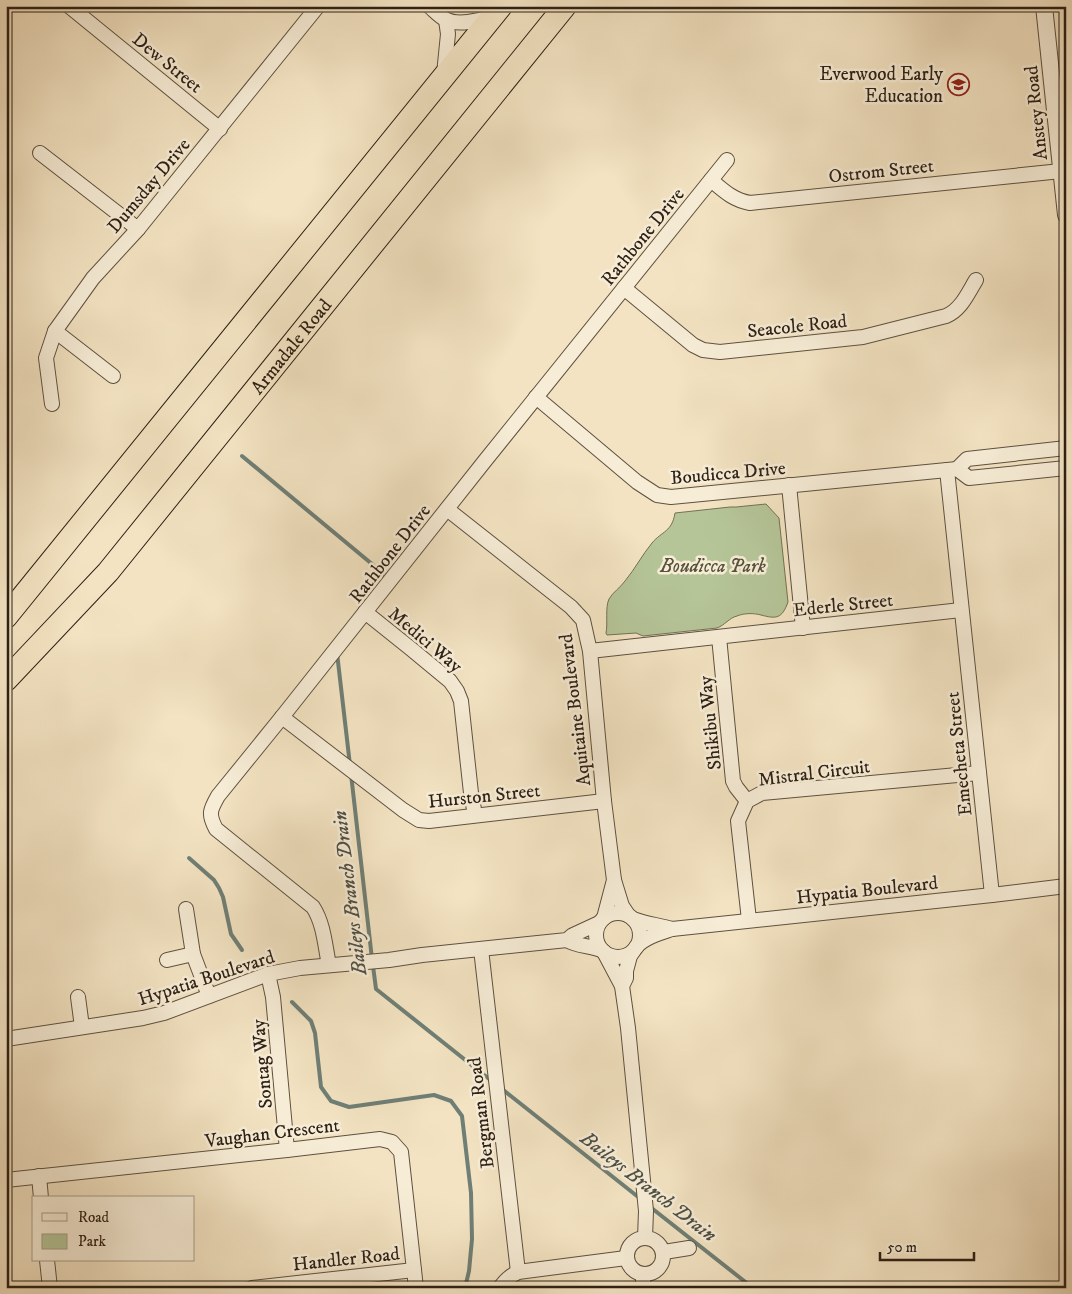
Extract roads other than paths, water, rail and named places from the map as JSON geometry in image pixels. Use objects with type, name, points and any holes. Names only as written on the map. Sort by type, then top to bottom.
[{"type":"highway","name":"Armadale Road","points":[[6,680],[108,572],[565,6]]},
{"type":"highway","points":[[6,617],[497,11]]},
{"type":"street","name":"Dew Street","points":[[69,6],[220,129]]},
{"type":"street","name":"Dumsday Drive","points":[[52,404],[46,358],[55,332],[93,278],[138,229],[318,6]]},
{"type":"street","points":[[429,6],[446,20],[463,22],[477,21],[497,11]]},
{"type":"street","name":"Anstey Road","points":[[1044,6],[1066,216]]},
{"type":"street","points":[[444,75],[448,34],[446,20]]},
{"type":"street","points":[[40,153],[138,229]]},
{"type":"street","name":"Rathbone Drive","points":[[328,965],[322,926],[313,907],[216,829],[210,818],[212,807],[218,796],[727,160]]},
{"type":"street","name":"Ostrom Street","points":[[711,180],[730,196],[750,203],[1061,170]]},
{"type":"street","name":"Seacole Road","points":[[624,288],[693,345],[703,350],[720,352],[863,337],[946,316],[957,309],[976,280]]},
{"type":"street","points":[[55,332],[113,376]]},
{"type":"street","name":"Boudicca Drive","points":[[536,398],[620,468],[657,495],[671,497],[952,470],[967,459],[1066,448]]},
{"type":"street","name":"Boudicca Drive","points":[[952,470],[969,478],[1066,468]]},
{"type":"street","points":[[952,470],[961,610]]},
{"type":"street","points":[[789,486],[804,628]]},
{"type":"street","name":"Aquitaine Boulevard","points":[[447,510],[571,607],[583,620],[590,651],[604,801],[614,880]]},
{"type":"street","name":"Ederle Street","points":[[590,651],[961,610]]},
{"type":"street","name":"Emecheta Street","points":[[961,610],[992,895]]},
{"type":"street","name":"Medici Way","points":[[365,612],[450,681],[457,691],[461,701],[475,815]]},
{"type":"street","name":"Shikibu Way","points":[[719,637],[733,781],[736,788],[747,801]]},
{"type":"street","name":"Hurston Street","points":[[282,717],[419,820],[438,821],[475,815],[604,801]]},
{"type":"street","name":"Mistral Circuit","points":[[748,920],[738,821],[747,801],[762,793],[979,773]]},
{"type":"street","points":[[614,880],[622,906],[639,929],[640,936],[628,963],[626,978],[622,986]]},
{"type":"street","points":[[614,880],[601,921],[596,930],[596,938],[598,945],[604,952],[622,986],[628,1028],[646,1212],[645,1238]]},
{"type":"street","name":"Hypatia Boulevard","points":[[672,928],[1066,886]]},
{"type":"street","points":[[186,908],[194,954],[209,996]]},
{"type":"street","points":[[601,921],[610,914],[616,913],[644,923],[672,928]]},
{"type":"street","name":"Hypatia Boulevard","points":[[6,1039],[143,1018],[164,1013],[268,974],[300,968],[567,940],[601,921]]},
{"type":"street","points":[[604,952],[609,955],[625,956],[640,943],[672,928]]},
{"type":"street","name":"Hypatia Boulevard","points":[[567,940],[573,944],[591,947],[604,952]]},
{"type":"street","name":"Bergman Road","points":[[481,949],[518,1272]]},
{"type":"street","points":[[167,960],[194,954]]},
{"type":"street","name":"Sontag Way","points":[[268,974],[273,997],[287,1150]]},
{"type":"street","points":[[78,997],[82,1028]]},
{"type":"street","name":"Vaughan Crescent","points":[[6,1180],[380,1139],[392,1142],[401,1152],[416,1288]]},
{"type":"street","points":[[39,1176],[41,1196]]},
{"type":"street","points":[[645,1238],[657,1242],[664,1252],[660,1268],[643,1281],[637,1272],[632,1269],[626,1258],[631,1245],[637,1240],[645,1238]]},
{"type":"street","points":[[664,1252],[689,1248]]},
{"type":"street","points":[[500,1288],[510,1275],[518,1272],[626,1258]]},
{"type":"street","points":[[48,1262],[50,1288]]},
{"type":"street","name":"Handler Road","points":[[252,1288],[414,1270]]},
{"type":"waterway","name":"Baileys Branch Drain","points":[[242,456],[384,574],[384,580]]},
{"type":"waterway","name":"Baileys Branch Drain","points":[[337,653],[350,765]]},
{"type":"waterway","name":"Baileys Branch Drain","points":[[351,774],[372,959]]},
{"type":"waterway","points":[[189,858],[214,880],[219,888],[223,897],[231,934],[242,950]]},
{"type":"waterway","name":"Baileys Branch Drain","points":[[373,966],[376,989],[493,1082]]},
{"type":"waterway","points":[[292,1002],[311,1021],[315,1033],[321,1087],[331,1101],[349,1107],[434,1095],[451,1101],[462,1116],[471,1193],[472,1239],[469,1271],[465,1288]]},
{"type":"waterway","name":"Baileys Branch Drain","points":[[502,1089],[642,1200]]},
{"type":"waterway","name":"Baileys Branch Drain","points":[[649,1206],[753,1288]]},
{"type":"place","name":"Everwood Early Education","points":[[959,84]]},
{"type":"park label","name":"Boudicca Park","points":[[713,565]]}]
